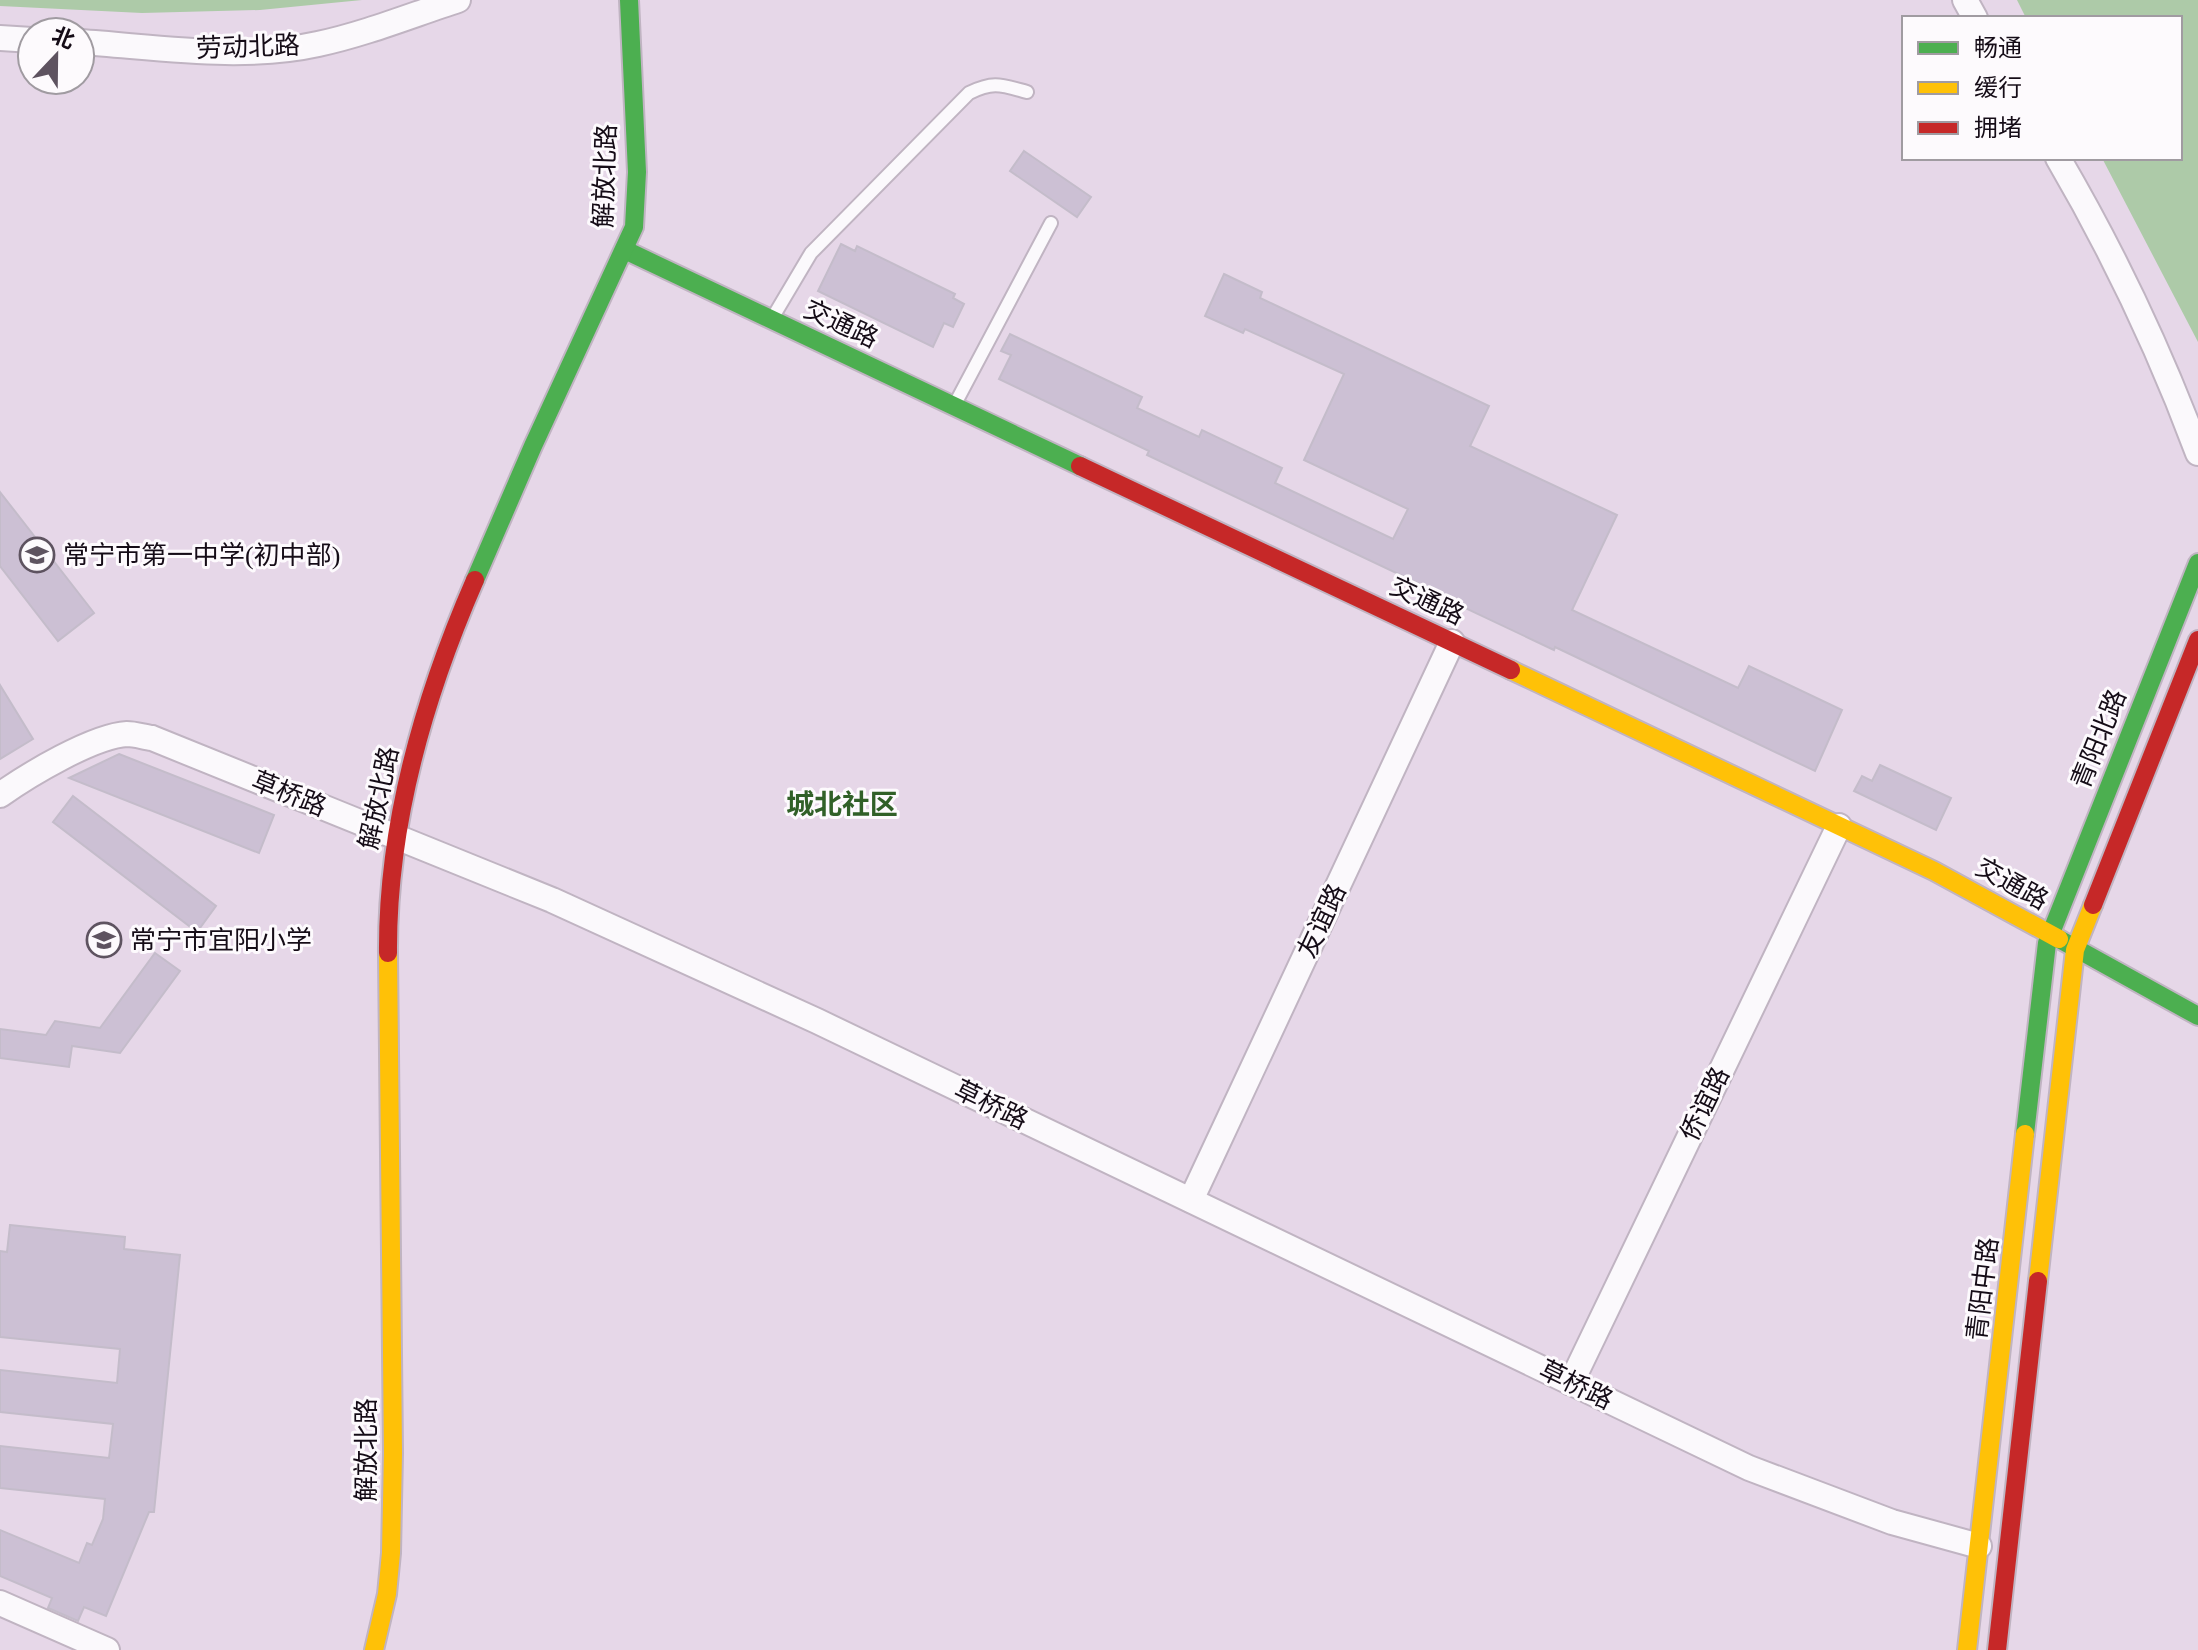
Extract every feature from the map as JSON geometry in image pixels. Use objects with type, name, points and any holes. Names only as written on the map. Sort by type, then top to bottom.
[{"type":"street","name":"劳动北路","points":[[96,43],[233,52],[278,50],[318,44],[458,0]]},
{"type":"street","name":"解放北路","points":[[374,1650],[387,1594],[392,1538],[388,923],[396,837],[417,743],[458,619],[533,446],[634,227],[637,172],[629,0]]},
{"type":"street","points":[[2059,160],[2092,216],[2173,388],[2198,453]]},
{"type":"street","name":"交通路","points":[[625,250],[1934,871],[2198,1016]]},
{"type":"street","name":"青阳北路","points":[[2050,934],[2198,563]]},
{"type":"street","points":[[1997,1650],[2075,949],[2198,640]]},
{"type":"street","name":"友谊路","points":[[1191,1200],[1452,642]]},
{"type":"street","name":"草桥路","points":[[0,795],[24,778],[104,738],[128,734],[152,738],[566,906],[817,1021],[1749,1468],[1892,1522],[1979,1546]]},
{"type":"street","name":"侨谊路","points":[[1571,1383],[1839,826]]},
{"type":"street","name":"青阳中路","points":[[1967,1650],[2050,934]]},
{"type":"street","points":[[0,1603],[107,1650]]},
{"type":"lane","points":[[771,319],[811,253],[969,93],[988,85],[1027,92]]},
{"type":"lane","points":[[954,406],[1051,223]]},
{"type":"shaded area","points":[[0,0],[362,0],[260,10],[142,13],[0,6]]},
{"type":"shaded area","points":[[2017,0],[2198,0],[2198,342],[2103,160],[2182,160],[2182,16],[2025,16]]},
{"type":"building","points":[[1024,151],[1091,197],[1077,217],[1010,171]]},
{"type":"building","points":[[841,244],[855,251],[857,246],[955,294],[953,298],[964,304],[953,327],[944,323],[933,347],[818,291]]},
{"type":"building","points":[[1224,274],[1262,292],[1260,298],[1489,406],[1470,446],[1617,515],[1572,610],[1738,688],[1749,666],[1842,710],[1815,771],[1555,647],[1554,650],[1425,589],[1147,455],[1149,451],[999,379],[1011,355],[1001,351],[1010,334],[1142,397],[1137,408],[1199,437],[1202,430],[1282,468],[1275,483],[1393,539],[1408,509],[1304,460],[1344,374],[1245,329],[1243,333],[1205,316]]},
{"type":"building","points":[[0,492],[94,613],[58,641],[0,566]]},
{"type":"building","points":[[0,685],[33,739],[0,759]]},
{"type":"building","points":[[119,754],[274,815],[259,853],[69,778]]},
{"type":"building","points":[[1880,765],[1951,798],[1936,830],[1854,791],[1862,776],[1872,781]]},
{"type":"building","points":[[73,796],[216,906],[197,932],[53,822]]},
{"type":"building","points":[[155,953],[180,971],[120,1053],[72,1046],[69,1067],[0,1058],[0,1029],[46,1035],[55,1021],[100,1028]]},
{"type":"building","points":[[10,1225],[125,1237],[124,1249],[180,1255],[154,1512],[149,1512],[106,1616],[84,1607],[78,1621],[48,1608],[52,1598],[0,1576],[0,1530],[79,1563],[87,1543],[92,1545],[103,1519],[105,1499],[0,1488],[0,1446],[109,1458],[113,1424],[0,1412],[0,1370],[117,1383],[120,1349],[0,1337],[0,1251],[7,1252]]},
{"type":"traffic: fast","points":[[475,580],[634,227],[637,172],[629,0]]},
{"type":"traffic: fast","points":[[625,250],[1080,466]]},
{"type":"traffic: fast","points":[[2025,1134],[2047,943],[2198,563]]},
{"type":"traffic: fast","points":[[2059,939],[2198,1016]]},
{"type":"traffic: slow","points":[[1511,670],[1934,871],[2059,939]]},
{"type":"traffic: slow","points":[[2038,1281],[2075,950],[2093,905]]},
{"type":"traffic: slow","points":[[374,1650],[387,1594],[391,1553],[393,1453],[388,953]]},
{"type":"traffic: slow","points":[[1967,1650],[2025,1134]]},
{"type":"traffic: jam","points":[[1080,466],[1511,670]]},
{"type":"traffic: jam","points":[[388,953],[394,857],[412,762],[440,670],[475,580]]},
{"type":"traffic: jam","points":[[2093,905],[2198,640]]},
{"type":"traffic: jam","points":[[1997,1650],[2038,1281]]},
{"type":"place","name":"常宁市第一中学(初中部)","points":[[37,555]]},
{"type":"place","name":"常宁市宜阳小学","points":[[104,940]]},
{"type":"district","name":"城北社区","points":[[842,804]]}]
